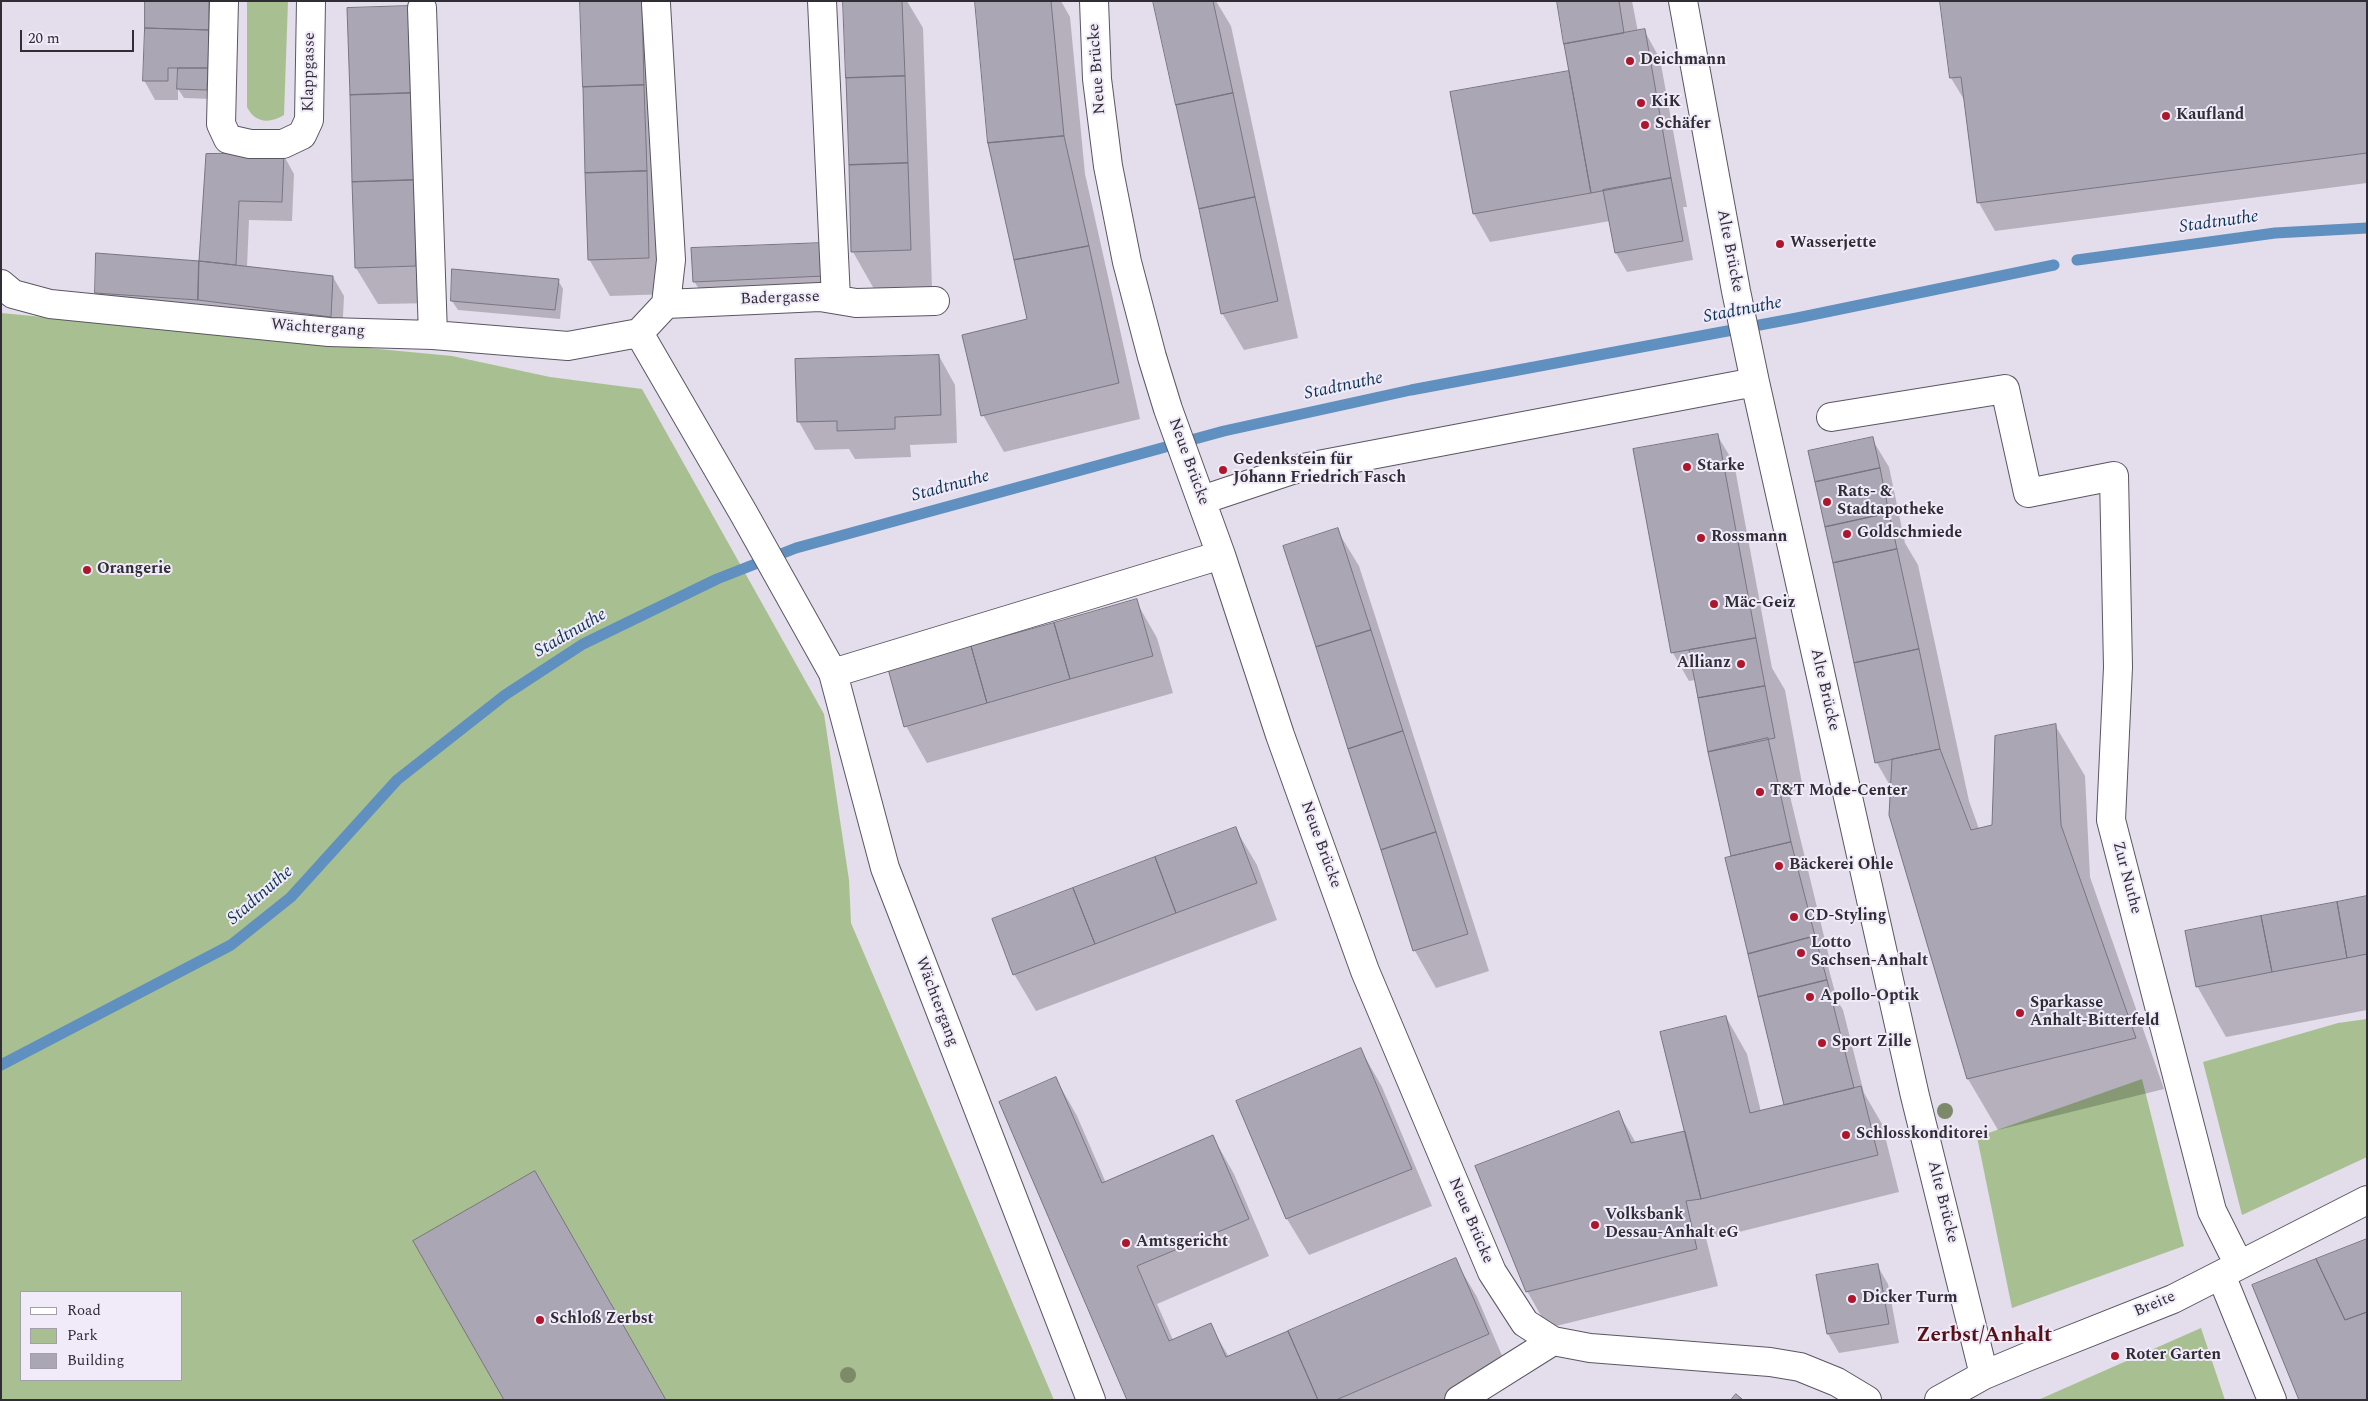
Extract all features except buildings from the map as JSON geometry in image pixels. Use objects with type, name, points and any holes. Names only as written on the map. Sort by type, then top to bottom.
[{"type":"street","name":"Klappgasse","points":[[224,1],[221,124],[228,139],[250,144],[283,144],[302,135],[309,120],[311,1]]},
{"type":"street","points":[[822,1],[836,299]]},
{"type":"street","name":"Neue Brücke","points":[[1094,1],[1097,80],[1108,166],[1130,271],[1152,357],[1171,416],[1221,554],[1280,735],[1365,971],[1492,1272],[1506,1297],[1525,1322],[1554,1341],[1590,1348],[1770,1362],[1800,1367],[1837,1382],[1867,1400]]},
{"type":"street","name":"Alte Brücke","points":[[1683,1],[1755,382],[1922,1122],[1984,1376]]},
{"type":"street","points":[[638,333],[666,304],[671,260],[656,4]]},
{"type":"street","points":[[422,8],[434,335]]},
{"type":"street","name":"Wächtergang","points":[[1,284],[13,294],[50,304],[329,332],[434,335],[568,346],[638,333],[833,673],[884,868],[1092,1400]]},
{"type":"street","name":"Badergasse","points":[[666,304],[820,297],[856,302],[935,301]]},
{"type":"street","points":[[1202,500],[1292,470],[1755,382]]},
{"type":"street","name":"Zur Nuthe","points":[[1831,417],[2005,389],[2028,493],[2114,476],[2118,667],[2111,820],[2212,1211],[2272,1400]]},
{"type":"street","points":[[833,673],[1221,554]]},
{"type":"street","name":"Breite","points":[[1939,1400],[1984,1376],[2173,1299],[2367,1200]]},
{"type":"street","points":[[1459,1400],[1554,1341]]},
{"type":"green space","points":[[247,1],[288,1],[284,115],[268,121],[258,119],[247,107]]},
{"type":"green space","points":[[1,313],[452,356],[550,377],[642,389],[824,714],[849,880],[851,923],[1054,1400],[1,1400]]},
{"type":"green space","points":[[2367,1019],[2367,1157],[2242,1215],[2203,1062],[2338,1023]]},
{"type":"green space","points":[[2142,1079],[2184,1246],[2012,1308],[1977,1137]]},
{"type":"green space","points":[[2201,1328],[2225,1400],[2038,1400]]},
{"type":"waterway","name":"Stadtnuthe","points":[[2077,260],[2275,233],[2367,228]]},
{"type":"waterway","name":"Stadtnuthe","points":[[1,1065],[231,945],[291,897],[397,780],[505,695],[583,644],[717,579],[796,548],[1224,431],[1411,390],[1797,318],[2054,265]]},
{"type":"place","name":"Deichmann","points":[[1630,61]]},
{"type":"place","name":"KiK","points":[[1641,103]]},
{"type":"place","name":"Kaufland","points":[[2166,116]]},
{"type":"place","name":"Schäfer","points":[[1645,125]]},
{"type":"place","name":"Wasserjette","points":[[1780,244]]},
{"type":"place","name":"Starke","points":[[1687,467]]},
{"type":"place","name":"Gedenkstein für Johann Friedrich Fasch","points":[[1223,470]]},
{"type":"place","name":"Rats- & Stadtapotheke","points":[[1827,502]]},
{"type":"place","name":"Goldschmiede","points":[[1847,534]]},
{"type":"place","name":"Rossmann","points":[[1701,538]]},
{"type":"place","name":"Orangerie","points":[[87,570]]},
{"type":"place","name":"Mäc-Geiz","points":[[1714,604]]},
{"type":"place","name":"Allianz","points":[[1741,664]]},
{"type":"place","name":"T&T Mode-Center","points":[[1760,792]]},
{"type":"place","name":"Bäckerei Ohle","points":[[1779,866]]},
{"type":"place","name":"CD-Styling","points":[[1794,917]]},
{"type":"place","name":"Lotto Sachsen-Anhalt","points":[[1801,953]]},
{"type":"place","name":"Apollo-Optik","points":[[1810,997]]},
{"type":"place","name":"Sparkasse Anhalt-Bitterfeld","points":[[2020,1013]]},
{"type":"place","name":"Sport Zille","points":[[1822,1043]]},
{"type":"place","name":"Schlosskonditorei","points":[[1846,1135]]},
{"type":"place","name":"Volksbank Dessau-Anhalt eG","points":[[1595,1225]]},
{"type":"place","name":"Amtsgericht","points":[[1126,1243]]},
{"type":"place","name":"Dicker Turm","points":[[1852,1299]]},
{"type":"place","name":"Schloß Zerbst","points":[[540,1320]]},
{"type":"place","name":"Roter Garten","points":[[2115,1356]]},
{"type":"district","name":"Zerbst/Anhalt","points":[[1984,1337]]}]
